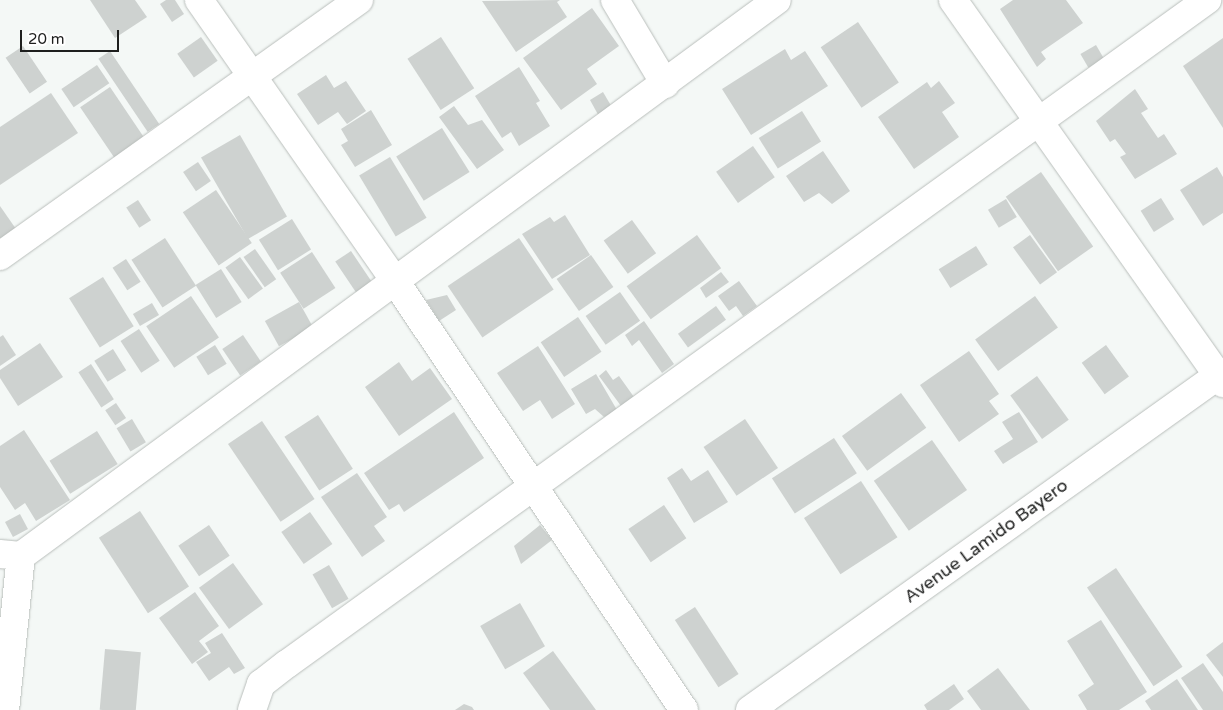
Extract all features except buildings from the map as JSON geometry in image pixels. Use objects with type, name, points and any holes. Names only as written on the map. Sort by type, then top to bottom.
[{"type":"street","points":[[199,0],[254,76],[395,281],[684,710]]},
{"type":"street","points":[[0,256],[359,0]]},
{"type":"street","points":[[615,0],[665,84]]},
{"type":"street","points":[[5,710],[10,555],[395,281],[777,0]]},
{"type":"street","points":[[953,0],[1037,122],[1221,377]]},
{"type":"street","points":[[252,710],[261,684],[533,484],[1207,0]]},
{"type":"street","name":"Avenue Lamido Bayero","points":[[750,710],[1221,377]]}]
